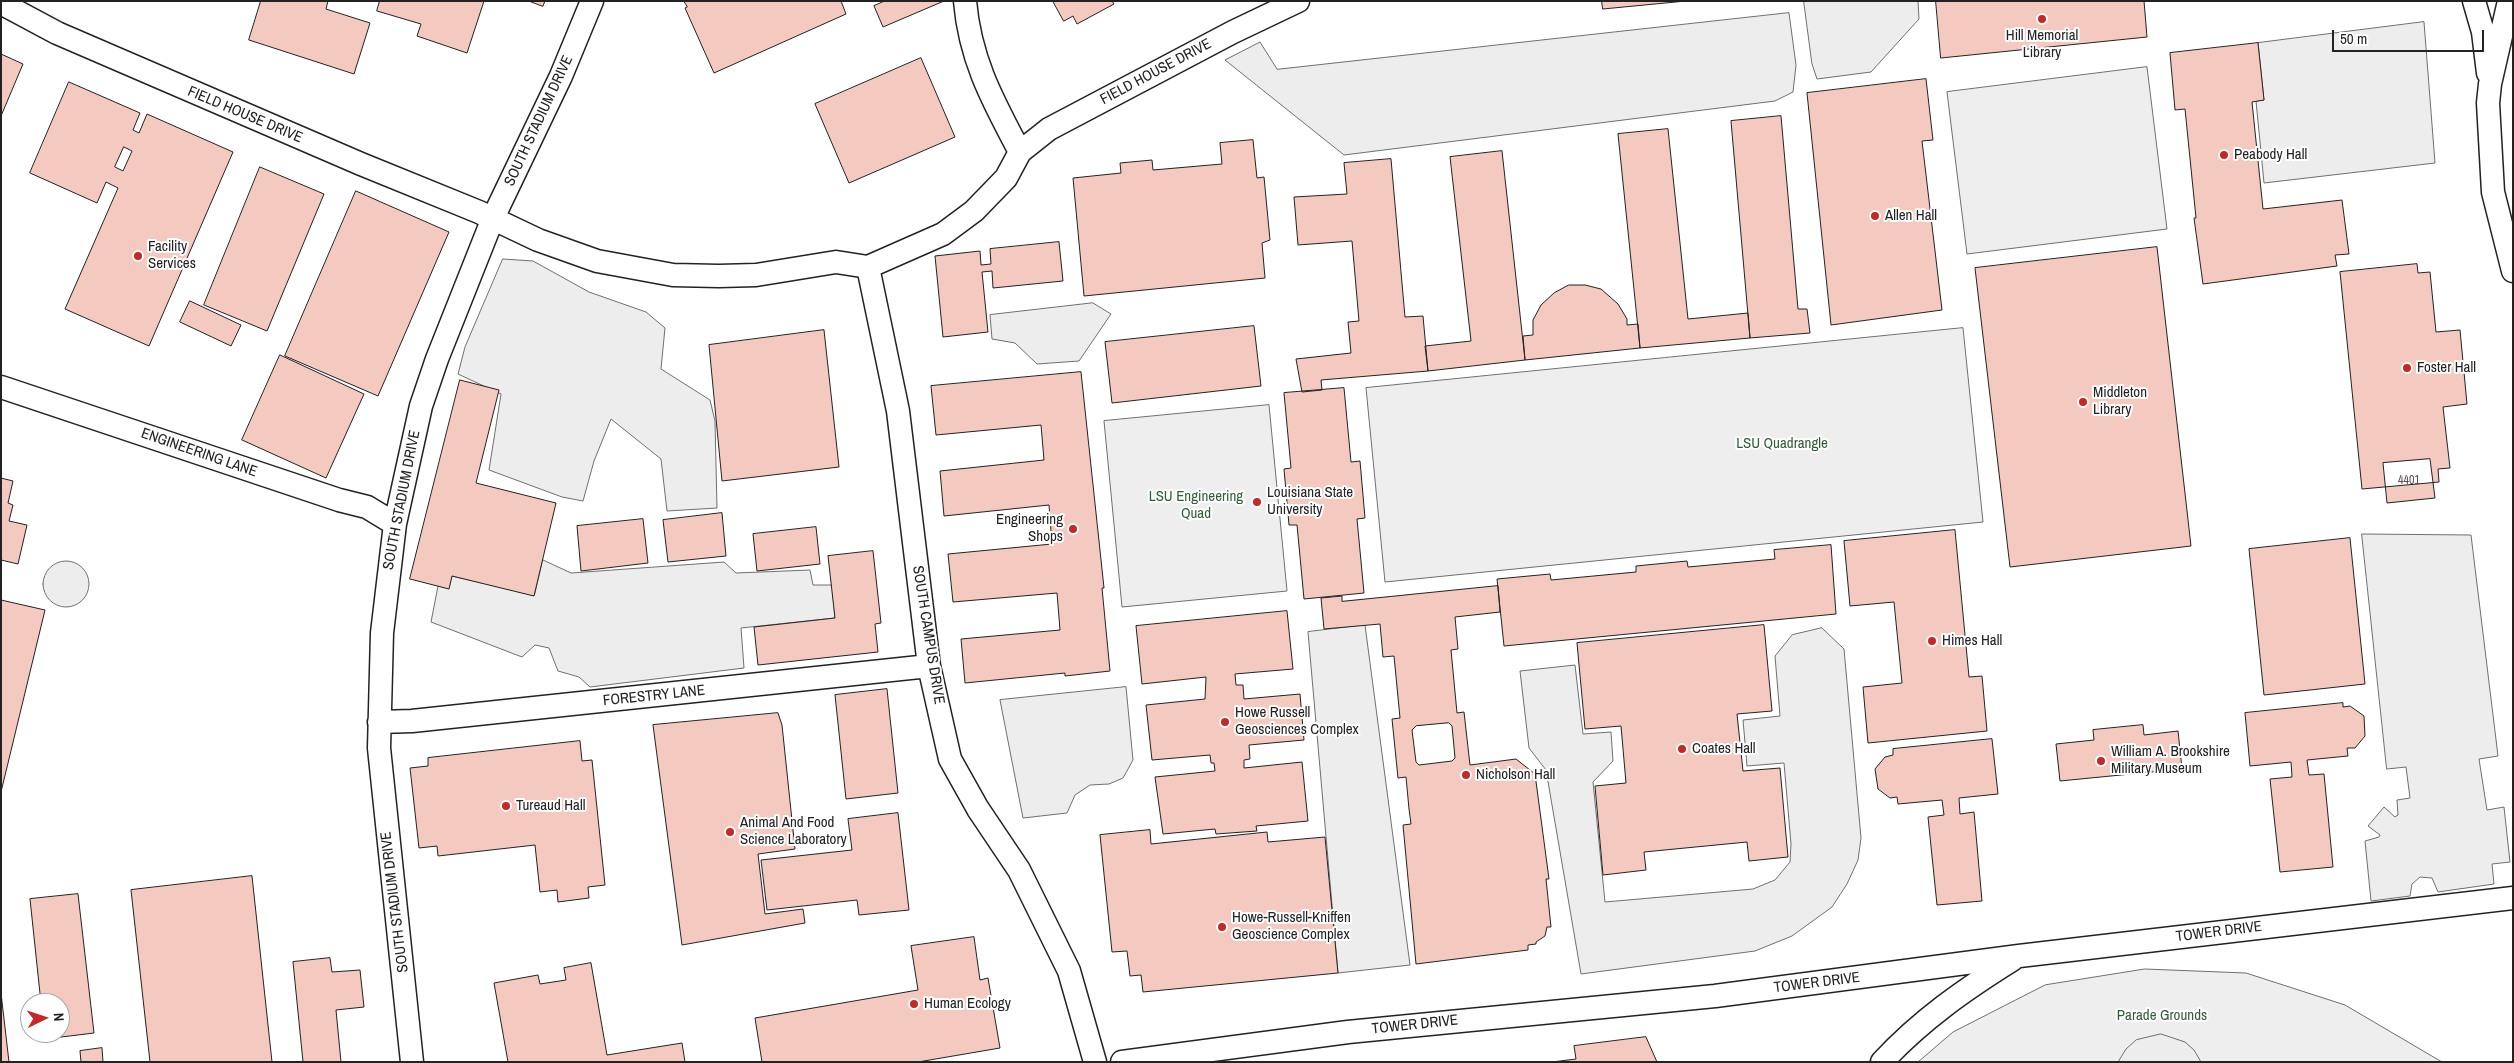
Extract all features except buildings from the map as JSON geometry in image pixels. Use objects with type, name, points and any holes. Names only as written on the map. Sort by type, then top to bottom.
[{"type":"street","name":"SOUTH STADIUM DRIVE","points":[[412,1062],[383,795],[379,722],[382,633],[395,524],[421,406],[437,359],[493,218],[561,76],[592,1]]},
{"type":"street","points":[[868,267],[944,234],[974,211],[1006,178],[1020,152],[978,69],[971,45],[965,1]]},
{"type":"street","name":"FIELD HOUSE DRIVE","points":[[1020,152],[1056,125],[1233,32],[1298,1]]},
{"type":"street","points":[[2474,1],[2483,32],[2490,84],[2488,140],[2492,184],[2513,271]]},
{"type":"street","points":[[2490,84],[2509,1]]},
{"type":"street","name":"FIELD HOUSE DRIVE","points":[[1,3],[57,33],[155,76],[493,218],[538,240],[597,261],[673,275],[756,275],[836,262],[868,267]]},
{"type":"street","name":"SOUTH CAMPUS DRIVE","points":[[868,267],[898,411],[929,666],[950,758],[978,809],[1019,870],[1069,971],[1095,1062]]},
{"type":"street","name":"ENGINEERING LANE","points":[[1,387],[321,494],[367,507],[395,524]]},
{"type":"street","name":"FORESTRY LANE","points":[[379,722],[412,721],[929,666]]},
{"type":"street","name":"TOWER DRIVE","points":[[1122,1062],[1348,1032],[1715,996],[2019,956],[2513,898]]},
{"type":"street","points":[[1882,1062],[1896,1046],[1956,995],[2019,956]]},
{"type":"green space","points":[[2147,67],[2167,229],[1967,254],[1947,92]]},
{"type":"green space","name":"LSU Quadrangle","points":[[1963,328],[1983,522],[1385,582],[1366,388]]},
{"type":"green space","name":"LSU Engineering Quad","points":[[1269,405],[1287,591],[1122,607],[1104,421]]},
{"type":"green space","name":"Parade Grounds","points":[[2145,969],[2246,973],[2345,1005],[2442,1062],[1918,1062],[1953,1032],[2045,985]]},
{"type":"shaded area","points":[[1804,1],[1918,1],[1919,19],[1871,72],[1817,79],[1812,64]]},
{"type":"shaded area","points":[[1789,13],[1796,65],[1793,92],[1775,101],[1344,155],[1225,60],[1260,42],[1277,69]]},
{"type":"shaded area","points":[[2424,22],[2435,163],[2264,183],[2256,101],[2264,100],[2258,43]]},
{"type":"shaded area","points":[[503,259],[533,261],[589,292],[646,312],[665,328],[661,369],[710,400],[715,421],[717,508],[667,511],[661,459],[611,419],[594,461],[583,501],[562,497],[489,470],[501,394],[458,374],[465,347]]},
{"type":"shaded area","points":[[1093,303],[1111,314],[1079,361],[1037,364],[1015,343],[992,339],[990,315]]},
{"type":"shaded area","points":[[2362,534],[2471,535],[2498,756],[2479,759],[2487,810],[2504,807],[2510,862],[2492,864],[2494,884],[2438,892],[2432,878],[2420,877],[2412,884],[2410,896],[2371,901],[2365,841],[2380,835],[2368,826],[2384,807],[2395,817],[2398,815],[2397,800],[2410,798],[2406,767],[2387,769]]},
{"type":"shaded area","points":[[543,560],[571,573],[724,562],[736,573],[810,570],[813,585],[832,585],[835,618],[741,628],[744,668],[590,687],[579,677],[558,671],[549,648],[535,645],[522,657],[431,622],[438,586],[449,588],[452,576],[534,595]]},
{"type":"shaded area","points":[[71,561],[75,562],[85,571],[88,575],[88,593],[79,603],[71,607],[61,607],[53,603],[44,593],[43,579],[47,571],[57,562]]},
{"type":"shaded area","points":[[1365,625],[1410,965],[1338,973],[1308,632]]},
{"type":"shaded area","points":[[1822,628],[1844,649],[1861,838],[1858,860],[1847,884],[1832,907],[1792,936],[1755,951],[1581,974],[1546,770],[1529,748],[1520,671],[1575,665],[1583,734],[1611,732],[1613,761],[1593,782],[1605,902],[1753,889],[1775,880],[1790,862],[1791,844],[1784,763],[1747,766],[1743,720],[1780,716],[1775,656],[1792,635]]},
{"type":"shaded area","points":[[1126,687],[1133,760],[1123,778],[1109,784],[1090,785],[1075,795],[1067,813],[1023,818],[1000,700]]},
{"type":"shaded area","points":[[2161,1034],[2185,1042],[2194,1050],[2201,1062],[2118,1062],[2126,1049],[2136,1040]]},
{"type":"place","name":"Hill Memorial Library","points":[[2042,19]]},
{"type":"place","name":"Peabody Hall","points":[[2224,155]]},
{"type":"place","name":"Allen Hall","points":[[1875,216]]},
{"type":"place","name":"Facility Services","points":[[138,256]]},
{"type":"place","name":"Foster Hall","points":[[2407,368]]},
{"type":"place","name":"Middleton Library","points":[[2083,402]]},
{"type":"place","name":"Louisiana State University","points":[[1257,502]]},
{"type":"place","name":"Engineering Shops","points":[[1073,529]]},
{"type":"place","name":"Himes Hall","points":[[1932,641]]},
{"type":"place","name":"Howe Russell Geosciences Complex","points":[[1225,722]]},
{"type":"place","name":"Coates Hall","points":[[1682,749]]},
{"type":"place","name":"William A. Brookshire Military Museum","points":[[2101,761]]},
{"type":"place","name":"Nicholson Hall","points":[[1466,775]]},
{"type":"place","name":"Tureaud Hall","points":[[506,806]]},
{"type":"place","name":"Animal And Food Science Laboratory","points":[[730,832]]},
{"type":"place","name":"Howe-Russell-Kniffen Geoscience Complex","points":[[1222,927]]},
{"type":"place","name":"Human Ecology","points":[[914,1004]]}]
